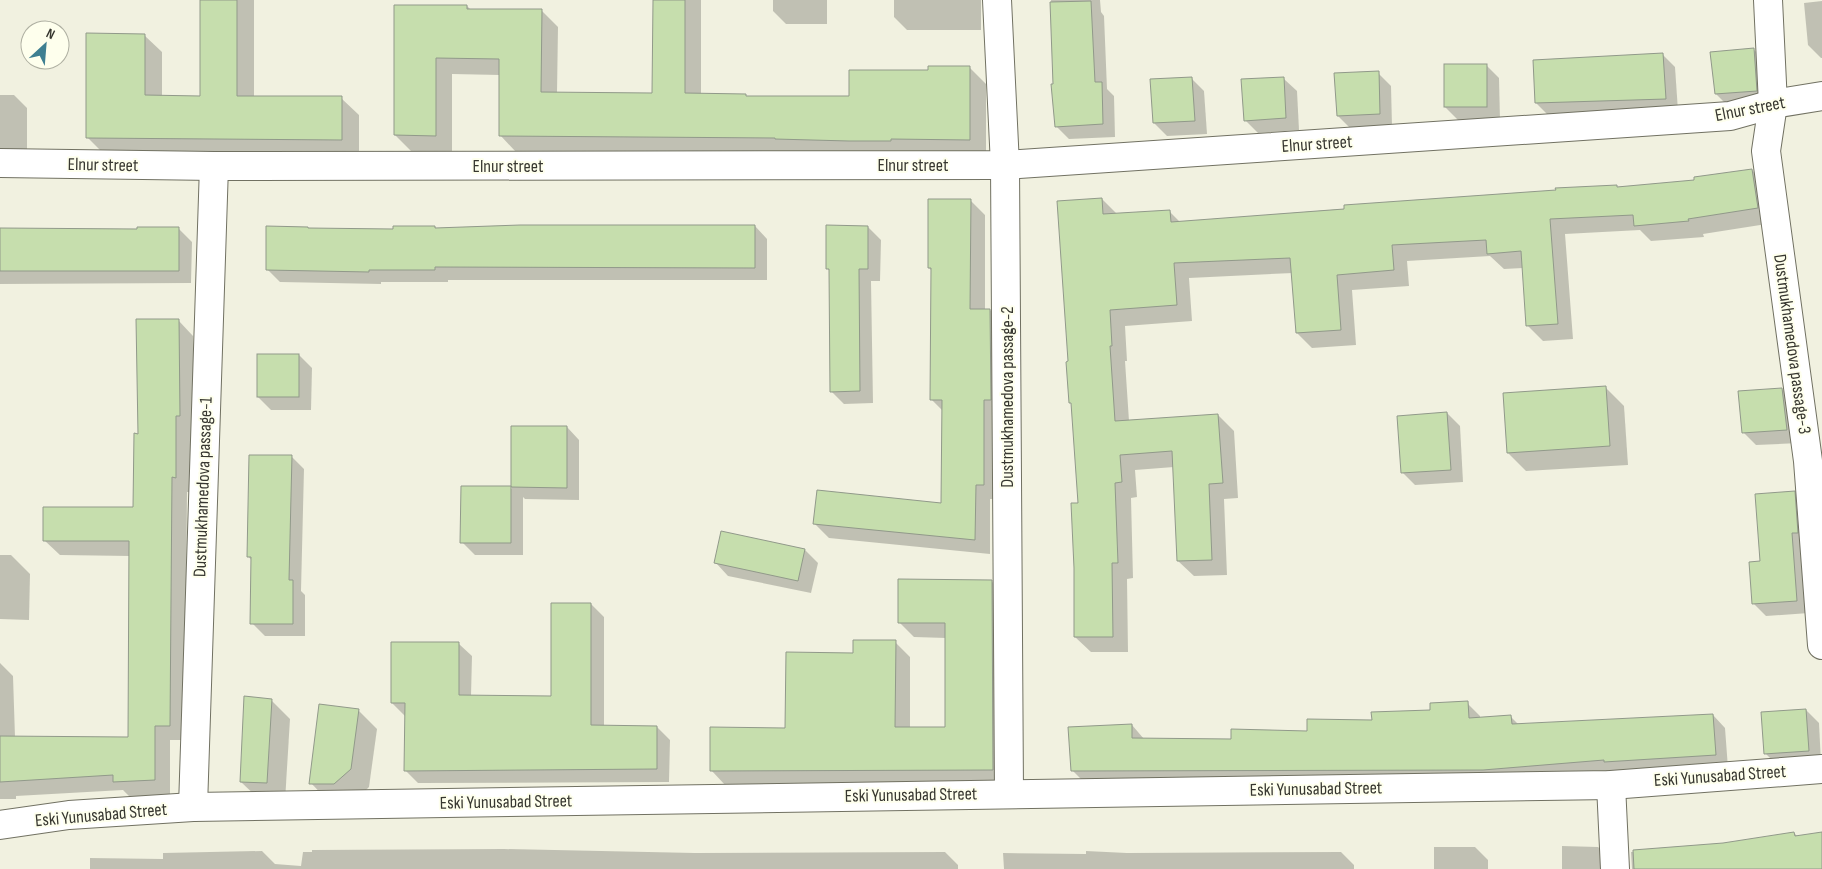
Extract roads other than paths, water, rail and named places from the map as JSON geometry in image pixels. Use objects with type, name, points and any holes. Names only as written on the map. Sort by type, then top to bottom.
[{"type":"street","name":"Dustmukhamedova passage-2","points":[[997,0],[1006,165],[1009,793]]},
{"type":"street","name":"Dustmukhamedova passage-3","points":[[1768,0],[1773,104],[1766,151],[1808,461],[1822,645]]},
{"type":"street","name":"Elnur street","points":[[0,163],[214,166],[1006,165],[1730,116],[1773,104],[1822,96]]},
{"type":"street","name":"Dustmukhamedova passage-1","points":[[193,807],[214,166]]},
{"type":"street","name":"Eski Yunusabad Street","points":[[0,825],[69,815],[193,807],[1611,785],[1822,769]]},
{"type":"street","points":[[1611,785],[1615,869]]}]
